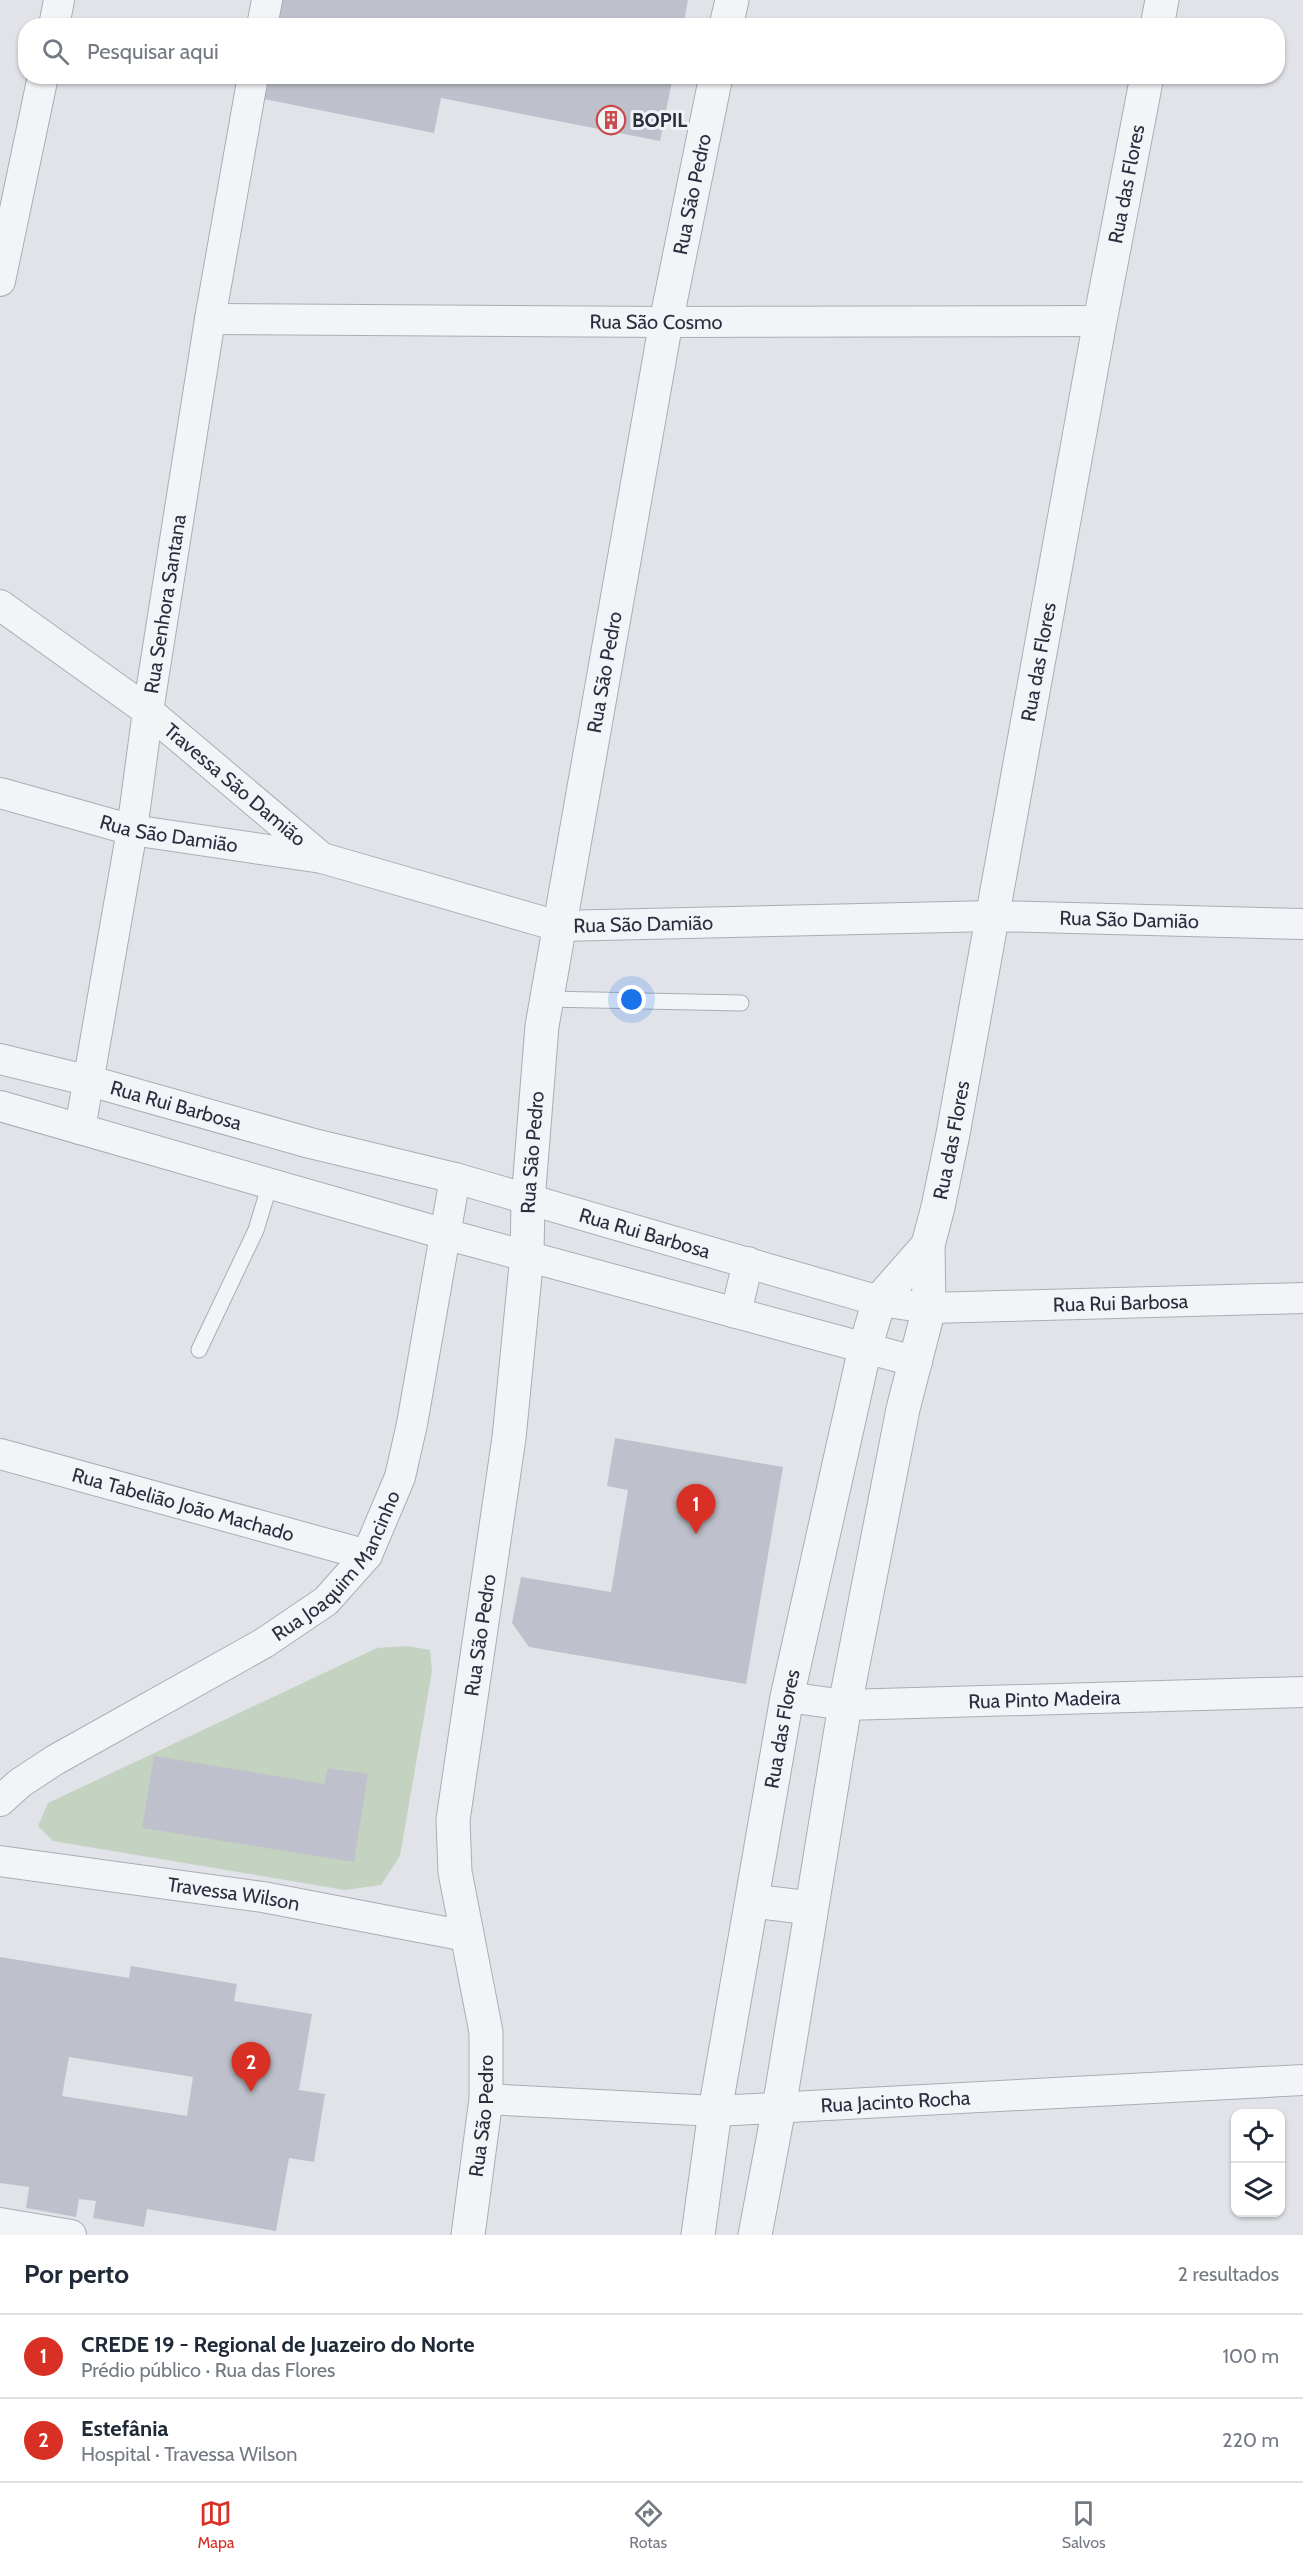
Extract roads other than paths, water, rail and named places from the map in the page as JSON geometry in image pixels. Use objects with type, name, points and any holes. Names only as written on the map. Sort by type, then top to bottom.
[{"type":"street","points":[[56,18],[59,0]]},
{"type":"street","points":[[264,18],[267,0]]},
{"type":"street","points":[[728,18],[732,0]]},
{"type":"street","points":[[1159,18],[1162,0]]},
{"type":"street","points":[[0,280],[41,84]]},
{"type":"street","name":"Rua Senhora Santana","points":[[80,1129],[132,830],[148,711],[210,319],[252,84]]},
{"type":"street","name":"Rua São Pedro","points":[[468,2235],[486,2099],[486,2032],[455,1872],[453,1820],[509,1438],[526,1255],[542,1026],[666,322],[714,84]]},
{"type":"street","name":"Rua das Flores","points":[[755,2235],[845,1705],[899,1428],[929,1308],[928,1245],[945,1177],[1100,321],[1146,84]]},
{"type":"street","name":"Rua São Cosmo","points":[[210,319],[666,322],[1100,321]]},
{"type":"street","name":"Travessa São Damião","points":[[0,605],[148,711],[322,858]]},
{"type":"street","name":"Rua São Damião","points":[[0,793],[132,830],[322,858],[558,926],[993,916],[1303,924]]},
{"type":"street","name":"Rua Rui Barbosa","points":[[0,1059],[90,1081],[310,1143],[455,1178],[879,1301],[929,1308],[1303,1298]]},
{"type":"street","points":[[0,1106],[445,1234],[916,1362]]},
{"type":"street","points":[[301,1192],[310,1143]]},
{"type":"street","name":"Rua Joaquim Mancinho","points":[[0,1801],[20,1783],[55,1760],[264,1643],[296,1622],[326,1601],[368,1555],[402,1467],[412,1424],[455,1178]]},
{"type":"street","name":"Rua das Flores","points":[[698,2235],[715,2111],[787,1697],[864,1348],[879,1301],[928,1245]]},
{"type":"street","points":[[736,1313],[748,1262]]},
{"type":"street","name":"Rua Tabelião João Machado","points":[[0,1454],[368,1555]]},
{"type":"street","name":"Rua Pinto Madeira","points":[[787,1697],[845,1705],[1303,1692]]},
{"type":"street","name":"Travessa Wilson","points":[[0,1861],[263,1897],[466,1936]]},
{"type":"street","points":[[752,1901],[811,1908]]},
{"type":"street","name":"Rua Jacinto Rocha","points":[[486,2099],[715,2111],[1303,2080]]},
{"type":"street","points":[[0,2223],[71,2235]]},
{"type":"lane","points":[[546,999],[741,1003]]},
{"type":"lane","points":[[199,1350],[256,1230],[270,1184]]},
{"type":"place","name":"BOPIL","points":[[611,120]]},
{"type":"place","name":"CREDE 19 - Regional de Juazeiro do Norte","points":[[696,1534]]},
{"type":"place","name":"Estefânia","points":[[251,2092]]}]
